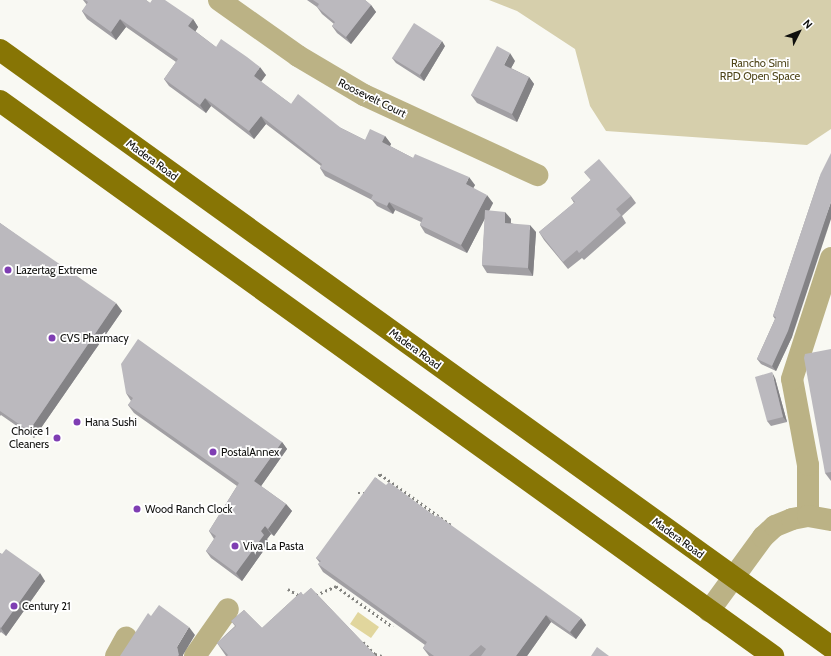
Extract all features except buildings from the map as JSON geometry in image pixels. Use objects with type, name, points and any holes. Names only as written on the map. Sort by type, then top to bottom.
[{"type":"main road","name":"Madera Road","points":[[0,50],[831,647]]},
{"type":"main road","points":[[0,102],[773,656]]},
{"type":"street","name":"Roosevelt Court","points":[[219,0],[298,56],[364,95],[538,175]]},
{"type":"street","points":[[808,516],[808,464],[792,379],[831,258]]},
{"type":"street","points":[[709,611],[763,537],[775,526],[792,519],[808,516],[831,520]]},
{"type":"street","points":[[195,656],[228,609]]},
{"type":"path","points":[[358,493],[366,493],[380,474],[451,524]]},
{"type":"path","points":[[310,598],[336,586],[393,627]]},
{"type":"path","points":[[288,589],[304,597]]},
{"type":"path","points":[[363,642],[376,654],[382,656]]},
{"type":"green space","name":"Rancho Simi RPD Open Space","points":[[489,0],[831,0],[831,129],[807,145],[606,131],[590,106],[575,49],[517,11]]},
{"type":"shaded area","points":[[358,612],[379,627],[371,638],[350,624]]},
{"type":"place","name":"Lazertag Extreme","points":[[8,270]]},
{"type":"place","name":"CVS Pharmacy","points":[[52,338]]},
{"type":"place","name":"Hana Sushi","points":[[77,422]]},
{"type":"place","name":"Choice 1 Cleaners","points":[[57,438]]},
{"type":"place","name":"PostalAnnex","points":[[213,452]]},
{"type":"place","name":"Wood Ranch Clock","points":[[137,509]]},
{"type":"place","name":"Viva La Pasta","points":[[235,546]]},
{"type":"place","name":"Century 21","points":[[14,606]]}]
